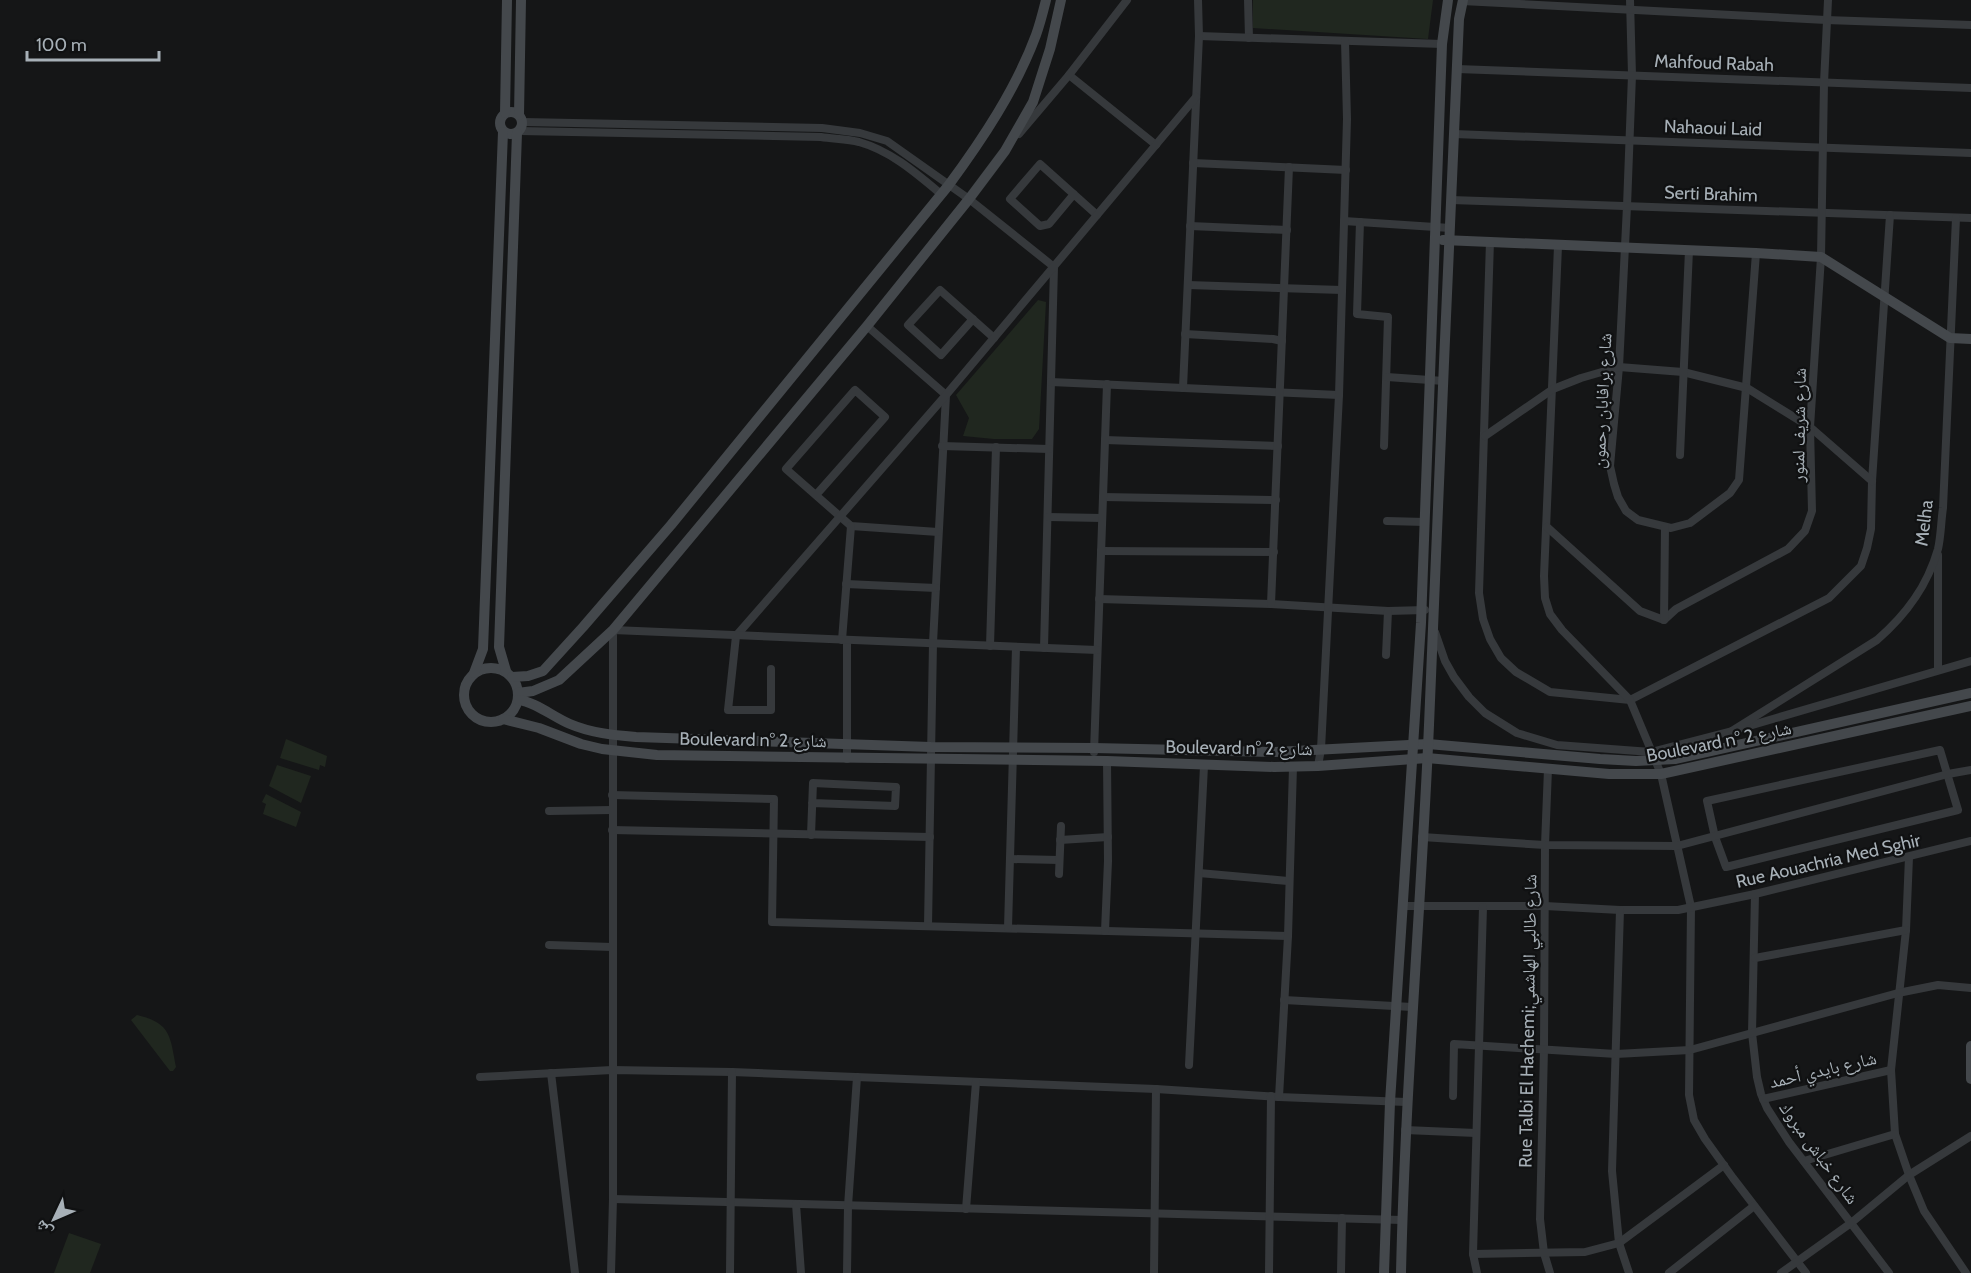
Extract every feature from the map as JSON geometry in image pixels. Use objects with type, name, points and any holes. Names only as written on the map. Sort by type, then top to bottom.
[{"type":"street","points":[[507,0],[505,113],[500,122],[503,132],[483,649],[464,694],[465,703],[476,717],[494,722],[510,714],[518,696],[499,647],[520,125],[521,0]]},
{"type":"street","points":[[474,674],[489,668],[509,674],[528,676],[543,671],[670,525],[945,190],[972,153],[1015,83],[1036,36],[1046,0]]},
{"type":"street","points":[[1005,151],[1033,102],[1050,49],[1061,0]]},
{"type":"street","points":[[1183,388],[1199,36],[1198,0]]},
{"type":"street","points":[[1248,0],[1250,38]]},
{"type":"street","points":[[1401,1273],[1406,1102],[1429,728],[1429,614],[1425,522],[1442,44],[1448,0]]},
{"type":"street","points":[[1384,1273],[1390,1102],[1403,906],[1414,744],[1429,614],[1444,381],[1462,0],[1630,11],[1971,25]]},
{"type":"street","name":"شارع برافابان رحمون","points":[[1630,0],[1632,75],[1627,206],[1619,367],[1610,466],[1616,490],[1626,511],[1638,520],[1671,528],[1690,524],[1730,493],[1739,480],[1756,253]]},
{"type":"street","name":"شارع شريف لمنور","points":[[1664,620],[1676,609],[1788,549],[1805,531],[1812,512],[1810,427],[1821,257],[1828,0]]},
{"type":"street","points":[[518,696],[559,680],[613,630],[867,326],[1126,1]]},
{"type":"street","points":[[1199,36],[1442,44]]},
{"type":"street","points":[[1318,766],[1321,750],[1339,394],[1347,119],[1345,41]]},
{"type":"street","name":"Mahfoud Rabah","points":[[1457,69],[1971,88]]},
{"type":"street","points":[[1069,75],[1156,145]]},
{"type":"street","points":[[771,669],[771,710],[728,710],[736,636],[946,395],[1196,97]]},
{"type":"street","points":[[505,113],[512,112],[520,125]]},
{"type":"street","points":[[503,132],[510,135],[520,125],[822,128],[860,133],[887,141],[918,162],[945,190],[969,200],[1054,267]]},
{"type":"street","name":"Nahaoui Laid","points":[[1454,134],[1971,153]]},
{"type":"street","points":[[1193,163],[1346,170]]},
{"type":"street","points":[[1074,194],[1049,224],[1040,226],[1010,200],[1040,164],[1074,194],[1097,215]]},
{"type":"street","points":[[1272,604],[1289,168]]},
{"type":"street","name":"Serti Brahim","points":[[1451,200],[1971,218]]},
{"type":"street","points":[[1490,241],[1479,593],[1483,619],[1490,639],[1501,658],[1516,672],[1550,692],[1630,700],[1829,598],[1861,566],[1871,529],[1872,481],[1890,215]]},
{"type":"street","name":"Melha","points":[[1732,731],[1877,640],[1897,623],[1916,599],[1930,571],[1938,547],[1943,508],[1956,218]]},
{"type":"street","points":[[1344,221],[1450,228]]},
{"type":"street","points":[[1360,222],[1357,314],[1388,316],[1384,446]]},
{"type":"street","points":[[1190,225],[1287,230]]},
{"type":"street","points":[[1435,240],[1821,257],[1950,338],[1971,339]]},
{"type":"street","points":[[1558,246],[1544,576],[1545,598],[1550,614],[1562,630],[1630,700],[1661,774],[1691,907],[1689,1095],[1694,1120],[1754,1206],[1806,1273]]},
{"type":"street","points":[[1680,455],[1689,250]]},
{"type":"street","points":[[1044,648],[1054,267]]},
{"type":"street","points":[[1188,285],[1342,290]]},
{"type":"street","points":[[973,319],[941,355],[908,326],[940,290],[973,319],[994,338]]},
{"type":"street","points":[[867,326],[946,395]]},
{"type":"street","points":[[1185,334],[1282,341]]},
{"type":"street","points":[[1485,436],[1552,389],[1619,367],[1683,372],[1747,388],[1810,427],[1872,481]]},
{"type":"street","points":[[1387,377],[1444,381]]},
{"type":"street","points":[[1051,382],[1339,394]]},
{"type":"street","points":[[1093,762],[1107,384]]},
{"type":"street","points":[[816,495],[885,417],[855,390],[786,469],[851,526],[938,532]]},
{"type":"street","points":[[928,926],[933,643],[946,395]]},
{"type":"street","points":[[1105,440],[1278,446]]},
{"type":"street","points":[[942,446],[1049,449]]},
{"type":"street","points":[[990,646],[996,447]]},
{"type":"street","points":[[1103,497],[1276,500]]},
{"type":"street","points":[[1048,517],[1102,518]]},
{"type":"street","points":[[1387,521],[1425,522]]},
{"type":"street","points":[[847,759],[845,640],[846,584],[851,526]]},
{"type":"street","points":[[1547,527],[1640,610],[1664,620],[1665,527]]},
{"type":"street","points":[[1938,547],[1938,670]]},
{"type":"street","points":[[1101,551],[1274,552]]},
{"type":"street","points":[[846,584],[936,588]]},
{"type":"street","points":[[1099,599],[1272,604],[1429,614]]},
{"type":"street","points":[[1386,655],[1388,611]]},
{"type":"street","points":[[1429,614],[1440,648],[1454,678],[1469,697],[1500,723],[1533,739],[1557,745],[1653,756],[1971,661]]},
{"type":"street","points":[[613,630],[1097,650]]},
{"type":"street","points":[[611,1273],[613,630]]},
{"type":"street","points":[[1008,928],[1016,646]]},
{"type":"street","name":"Boulevard n° شارع 2","points":[[518,696],[571,725],[596,733],[683,740],[803,741],[846,745],[931,747],[1275,752],[1446,744],[1600,759],[1653,756],[1675,759],[1971,693]]},
{"type":"street","name":"Boulevard n° شارع 2","points":[[503,719],[539,728],[581,744],[612,751],[657,756],[1107,761],[1204,766],[1293,767],[1427,758],[1609,774],[1661,774],[1971,706]]},
{"type":"street","points":[[1429,728],[1436,738],[1446,744]]},
{"type":"street","points":[[1940,750],[1958,810],[1726,867],[1715,837],[1707,801],[1940,750]]},
{"type":"street","points":[[1105,931],[1107,761]]},
{"type":"street","points":[[1189,1065],[1204,766]]},
{"type":"street","points":[[1269,1273],[1269,1216],[1275,1097],[1288,936],[1293,767]]},
{"type":"street","name":"Rue Talbi El Hachemi;شارع طالبي الهاشمي","points":[[1548,769],[1540,1220],[1544,1253],[1550,1273]]},
{"type":"street","points":[[1422,837],[1545,845],[1677,846],[1948,774],[1971,770]]},
{"type":"street","points":[[811,835],[812,802],[813,783],[896,787],[895,806],[812,802]]},
{"type":"street","points":[[612,795],[774,799],[772,922],[1288,936]]},
{"type":"street","points":[[549,811],[612,810]]},
{"type":"street","points":[[1059,874],[1061,826]]},
{"type":"street","points":[[612,830],[930,837]]},
{"type":"street","points":[[1060,840],[1107,837]]},
{"type":"street","name":"Rue Aouachria Med Sghir","points":[[1403,906],[1678,909],[1755,894],[1971,842]]},
{"type":"street","points":[[1909,857],[1906,930],[1891,1070],[1896,1134],[1924,1211],[1966,1273]]},
{"type":"street","points":[[1010,859],[1059,860]]},
{"type":"street","points":[[1199,873],[1288,881]]},
{"type":"street","name":"شارع خباش مبروك","points":[[1755,894],[1752,1033],[1757,1077],[1763,1099],[1789,1142],[1889,1273]]},
{"type":"street","points":[[1477,1273],[1473,1254],[1483,907]]},
{"type":"street","points":[[1620,910],[1612,1171],[1619,1244],[1629,1273]]},
{"type":"street","points":[[1755,958],[1906,930]]},
{"type":"street","points":[[549,945],[612,947]]},
{"type":"street","points":[[1453,1096],[1454,1044],[1616,1054],[1690,1050],[1898,993],[1938,985],[1971,988]]},
{"type":"street","points":[[1284,1000],[1412,1007]]},
{"type":"street","points":[[1971,1046],[1971,1079]]},
{"type":"street","points":[[480,1077],[612,1070],[732,1072],[1156,1089],[1275,1097],[1406,1102]]},
{"type":"street","name":"شارع بايدي أحمد","points":[[1763,1099],[1891,1070]]},
{"type":"street","points":[[730,1273],[732,1072]]},
{"type":"street","points":[[551,1073],[575,1273]]},
{"type":"street","points":[[847,1273],[848,1206],[857,1077]]},
{"type":"street","points":[[966,1209],[976,1082]]},
{"type":"street","points":[[1154,1273],[1156,1089]]},
{"type":"street","points":[[1405,1130],[1476,1133]]},
{"type":"street","points":[[1804,1161],[1896,1134]]},
{"type":"street","points":[[1781,1273],[1851,1223],[1909,1175],[1971,1136]]},
{"type":"street","points":[[1473,1254],[1585,1252],[1619,1244],[1724,1165]]},
{"type":"street","points":[[613,1200],[1402,1220]]},
{"type":"street","points":[[796,1204],[801,1273]]},
{"type":"street","points":[[1669,1273],[1754,1206]]},
{"type":"street","points":[[1341,1273],[1342,1218]]},
{"type":"shaded area","points":[[1253,0],[1433,0],[1428,39],[1253,28]]},
{"type":"shaded area","points":[[1038,300],[1046,302],[1039,429],[1032,439],[963,436],[969,418],[956,395]]},
{"type":"shaded area","points":[[286,739],[327,756],[325,767],[320,765],[319,770],[280,758]]},
{"type":"shaded area","points":[[277,765],[311,776],[301,803],[269,786]]},
{"type":"shaded area","points":[[266,794],[301,812],[296,827],[263,814],[266,804],[262,802]]},
{"type":"shaded area","points":[[137,1015],[157,1022],[167,1032],[176,1067],[173,1071],[170,1071],[131,1020]]},
{"type":"shaded area","points":[[69,1233],[101,1244],[90,1273],[54,1273]]}]
